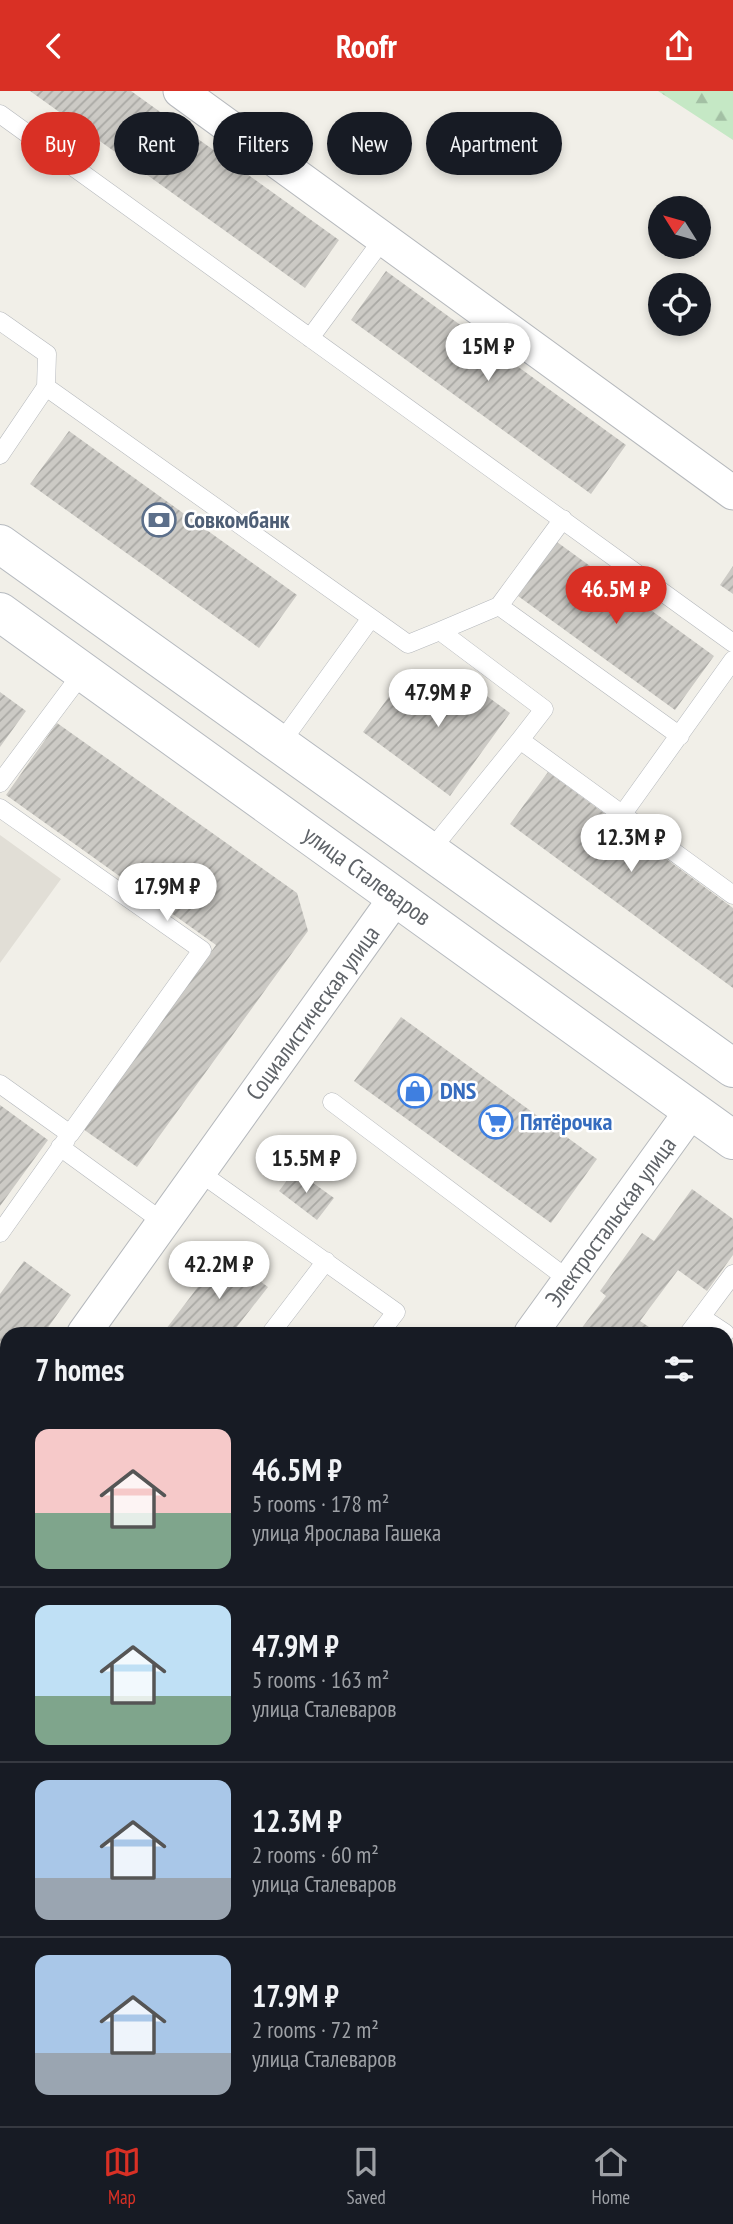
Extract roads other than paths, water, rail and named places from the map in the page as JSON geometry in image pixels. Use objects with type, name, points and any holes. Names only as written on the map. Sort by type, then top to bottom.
[{"type":"main road","points":[[0,544],[729,1065],[692,1110]]},
{"type":"main road","name":"улица Сталеваров","points":[[0,612],[733,1140]]},
{"type":"street","points":[[180,91],[733,493]]},
{"type":"street","name":"Социалистическая улица","points":[[88,1327],[396,898]]},
{"type":"street","name":"Электростальская улица","points":[[535,1327],[692,1110]]},
{"type":"lane","points":[[0,114],[733,642]]},
{"type":"lane","points":[[310,338],[383,239]]},
{"type":"lane","points":[[0,321],[47,353],[47,387],[0,455]]},
{"type":"lane","points":[[47,387],[408,644],[499,606],[563,519]]},
{"type":"lane","points":[[499,606],[680,736]]},
{"type":"lane","points":[[280,744],[371,618]]},
{"type":"lane","points":[[430,851],[544,709],[440,631]]},
{"type":"lane","points":[[622,815],[733,660]]},
{"type":"lane","points":[[0,783],[83,672]]},
{"type":"lane","points":[[520,740],[733,895]]},
{"type":"lane","points":[[0,808],[202,950],[0,1233]]},
{"type":"lane","points":[[0,1084],[163,1222]]},
{"type":"lane","points":[[332,1102],[569,1280]]},
{"type":"lane","points":[[199,1172],[396,1313],[385,1327]]},
{"type":"lane","points":[[276,1327],[326,1261]]},
{"type":"lane","points":[[694,1327],[733,1274]]},
{"type":"lane","points":[[701,1317],[715,1327]]},
{"type":"place","name":"Совкомбанк","points":[[159,520]]},
{"type":"place","name":"DNS","points":[[415,1091]]},
{"type":"place","name":"Пятёрочка","points":[[496,1122]]}]
